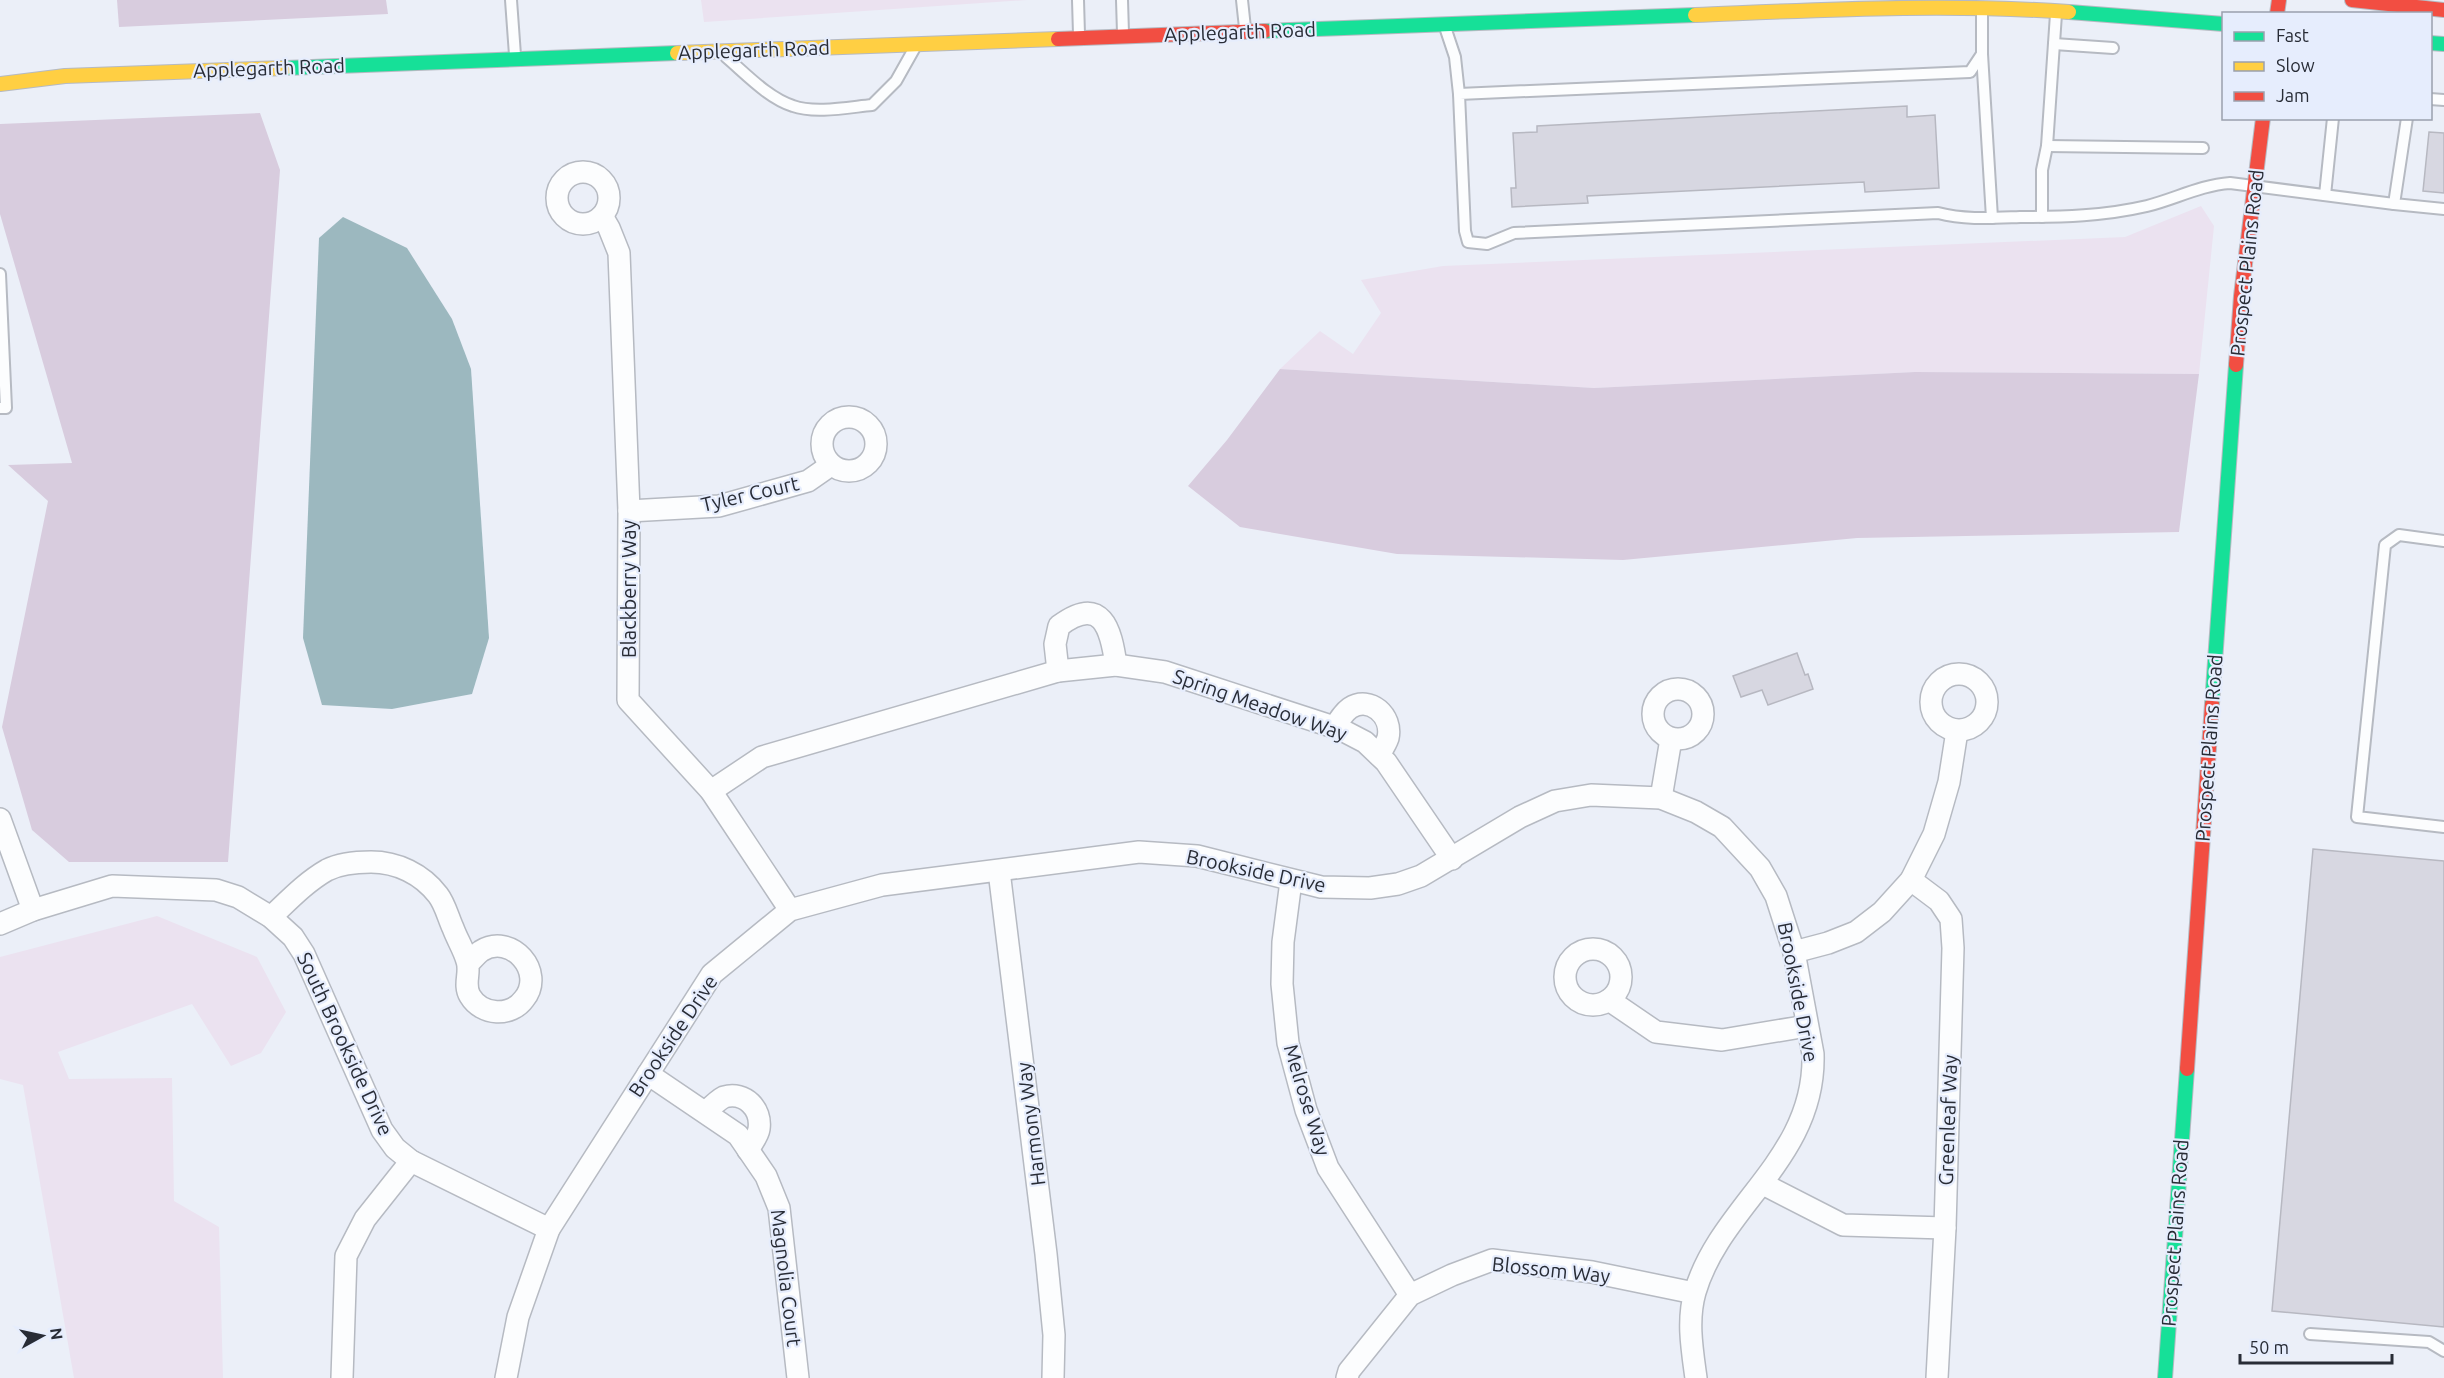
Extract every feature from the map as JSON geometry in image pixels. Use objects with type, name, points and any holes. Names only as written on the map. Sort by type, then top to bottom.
[{"type":"main road","points":[[2352,0],[2429,4],[2444,10]]},
{"type":"main road","name":"Applegarth Road","points":[[1444,24],[1699,1]]},
{"type":"main road","name":"Applegarth Road","points":[[0,84],[65,76],[1876,8],[1982,8],[2222,24]]},
{"type":"main road","name":"Applegarth Road","points":[[0,72],[65,76]]},
{"type":"main road","name":"Prospect Plains Road","points":[[2165,1378],[2240,307],[2263,120]]},
{"type":"street","name":"Blackberry Way","points":[[602,216],[619,253],[629,511],[628,700],[711,791],[790,910]]},
{"type":"street","name":"Tyler Court","points":[[629,511],[719,506],[808,481],[831,465]]},
{"type":"street","points":[[1058,671],[1055,644],[1059,626],[1069,618],[1084,614],[1095,615],[1107,624],[1116,665]]},
{"type":"street","name":"Spring Meadow Way","points":[[711,791],[762,757],[1058,671],[1116,665],[1165,672],[1335,727],[1365,742],[1386,762],[1452,859]]},
{"type":"street","points":[[1335,727],[1350,708],[1361,704],[1373,706],[1383,713],[1388,725],[1388,738],[1379,755]]},
{"type":"street","points":[[1794,952],[1828,943],[1856,932],[1881,912],[1911,880],[1934,834],[1949,782],[1958,731]]},
{"type":"street","points":[[1661,798],[1671,739]]},
{"type":"street","name":"Brookside Drive","points":[[506,1378],[518,1317],[549,1229],[712,974],[790,910],[882,885],[1139,852],[1197,856],[1321,887],[1370,888],[1398,884],[1421,876],[1452,859],[1520,817],[1555,801],[1591,795],[1661,798],[1696,812],[1722,827],[1760,868],[1776,896],[1794,952],[1813,1062],[1808,1099],[1799,1126],[1763,1184],[1716,1245],[1704,1268],[1694,1293],[1690,1327],[1696,1378]]},
{"type":"street","points":[[0,819],[33,910]]},
{"type":"street","points":[[271,916],[310,881],[329,869],[352,862],[380,862],[409,870],[426,882],[439,896],[468,964]]},
{"type":"street","name":"Harmony Way","points":[[999,871],[1046,1254],[1054,1335],[1053,1378]]},
{"type":"street","name":"Greenleaf Way","points":[[1911,880],[1939,901],[1951,919],[1953,948],[1945,1228],[1937,1378]]},
{"type":"street","name":"Melrose Way","points":[[1291,881],[1283,942],[1282,984],[1288,1043],[1306,1110],[1328,1168],[1410,1295]]},
{"type":"street","name":"South Brookside Drive","points":[[0,924],[33,910],[112,886],[216,890],[238,897],[271,916],[293,937],[304,954],[382,1130],[394,1148],[411,1161],[549,1229]]},
{"type":"street","points":[[1609,1000],[1656,1032],[1722,1040],[1807,1026]]},
{"type":"street","name":"Magnolia Court","points":[[648,1074],[738,1136],[766,1176],[779,1208],[798,1378]]},
{"type":"street","points":[[706,1112],[722,1098],[734,1096],[747,1100],[756,1108],[760,1118],[759,1132],[748,1150]]},
{"type":"street","points":[[342,1378],[346,1256],[365,1219],[411,1161]]},
{"type":"street","points":[[1763,1184],[1843,1225],[1945,1228]]},
{"type":"street","name":"Blossom Way","points":[[1347,1378],[1349,1371],[1410,1295],[1452,1275],[1492,1260],[1592,1272],[1694,1293]]},
{"type":"lane","points":[[511,0],[515,58]]},
{"type":"lane","points":[[1078,0],[1079,38]]},
{"type":"lane","points":[[1122,0],[1123,36]]},
{"type":"lane","points":[[1242,0],[1245,32]]},
{"type":"lane","points":[[1982,8],[1982,54],[1992,218]]},
{"type":"lane","points":[[2042,217],[2042,170],[2048,146],[2056,12]]},
{"type":"lane","points":[[1444,24],[1455,57],[1459,94],[1465,231],[1468,242],[1476,244],[1487,244],[1514,233],[1938,213],[1960,218],[2108,214],[2164,201],[2214,184],[2255,185],[2444,209]]},
{"type":"lane","points":[[718,51],[771,93],[794,107],[825,109],[872,105],[896,81],[917,44]]},
{"type":"lane","points":[[2054,44],[2113,48]]},
{"type":"lane","points":[[1459,94],[1970,72],[1982,54]]},
{"type":"lane","points":[[2325,195],[2332,120]]},
{"type":"lane","points":[[2394,204],[2407,120]]},
{"type":"lane","points":[[2048,146],[2203,148]]},
{"type":"lane","points":[[0,274],[6,408],[0,408]]},
{"type":"lane","points":[[2444,541],[2399,535],[2385,545],[2357,817],[2444,827]]},
{"type":"lane","points":[[2310,1334],[2429,1342],[2444,1351]]},
{"type":"shaded area","points":[[117,0],[386,0],[388,14],[119,27]]},
{"type":"shaded area","points":[[701,0],[1027,0],[704,22]]},
{"type":"shaded area","points":[[260,113],[280,170],[228,862],[69,862],[32,830],[2,727],[48,501],[8,465],[72,463],[0,214],[0,124]]},
{"type":"shaded area","points":[[2201,206],[2214,226],[2199,374],[1915,372],[1594,388],[1280,369],[1320,331],[1353,354],[1381,313],[1361,280],[1443,266],[2125,237]]},
{"type":"shaded area","points":[[1280,369],[1594,388],[1915,372],[2199,374],[2179,532],[1857,538],[1623,560],[1397,554],[1240,527],[1188,486],[1227,440]]},
{"type":"shaded area","points":[[157,916],[257,957],[286,1012],[261,1053],[231,1066],[192,1004],[58,1052],[69,1079],[172,1078],[174,1201],[219,1227],[223,1378],[74,1378],[23,1085],[0,1079],[0,957]]},
{"type":"water","points":[[343,217],[407,248],[452,319],[471,369],[489,638],[472,694],[392,709],[322,705],[303,638],[319,238]]},
{"type":"building","points":[[1907,106],[1907,117],[1935,115],[1939,188],[1865,192],[1864,182],[1587,196],[1588,203],[1512,207],[1511,188],[1516,188],[1513,133],[1537,132],[1537,126]]},
{"type":"building","points":[[2429,132],[2444,133],[2444,193],[2423,191]]},
{"type":"building","points":[[1797,653],[1813,689],[1768,705],[1762,690],[1741,697],[1733,676]]},
{"type":"building","points":[[2313,849],[2444,861],[2444,1327],[2272,1311]]},
{"type":"traffic: fast","points":[[2069,12],[2222,24]]},
{"type":"traffic: fast","points":[[1265,31],[1695,15]]},
{"type":"traffic: fast","points":[[2432,43],[2444,44]]},
{"type":"traffic: fast","points":[[285,68],[677,53]]},
{"type":"traffic: fast","points":[[2212,704],[2236,365]]},
{"type":"traffic: fast","points":[[2165,1378],[2187,1069]]},
{"type":"traffic: slow","points":[[1695,15],[1835,9],[1929,8],[2069,12]]},
{"type":"traffic: slow","points":[[677,53],[1058,39]]},
{"type":"traffic: slow","points":[[0,84],[65,76],[285,68]]},
{"type":"traffic: jam","points":[[2277,12],[2279,0]]},
{"type":"traffic: jam","points":[[2352,0],[2444,10]]},
{"type":"traffic: jam","points":[[1058,39],[1265,31]]},
{"type":"traffic: jam","points":[[2236,365],[2241,296],[2263,120]]},
{"type":"traffic: jam","points":[[2187,1069],[2212,704]]}]
